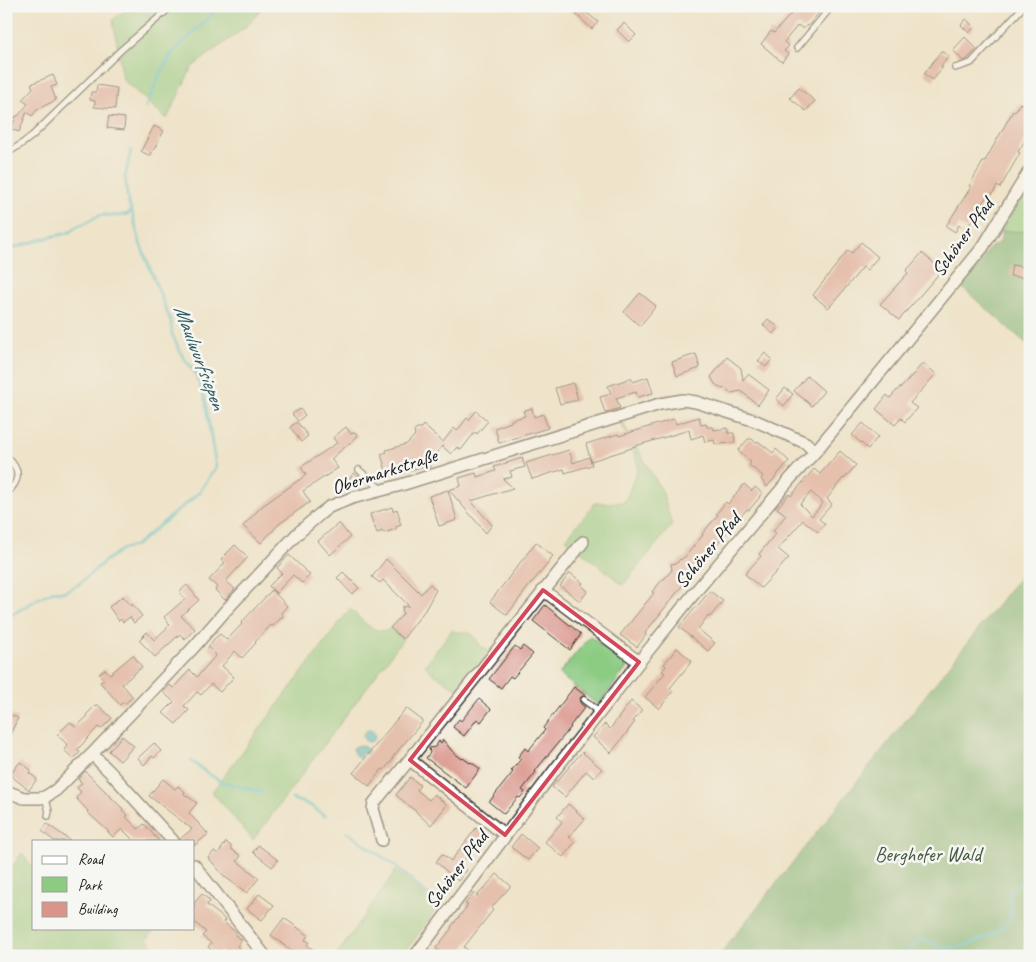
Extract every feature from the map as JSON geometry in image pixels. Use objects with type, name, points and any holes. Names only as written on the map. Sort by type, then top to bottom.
[{"type":"street","name":"Schöner Pfad","points":[[414,956],[639,662],[790,479],[816,452],[983,247],[1030,170]]},
{"type":"street","name":"Obermarkstraße","points":[[45,797],[64,783],[92,754],[194,647],[297,534],[320,514],[340,502],[660,404],[683,400],[696,402],[756,421],[806,443],[816,452]]},
{"type":"street","points":[[382,840],[373,809],[374,803],[582,542]]},
{"type":"street","points":[[543,590],[639,662]]},
{"type":"street","points":[[92,754],[135,798],[171,840]]},
{"type":"street","points":[[410,760],[505,835]]},
{"type":"street","points":[[6,791],[24,798],[45,797]]},
{"type":"street","points":[[195,866],[265,956]]},
{"type":"lane","points":[[6,154],[32,136],[121,50],[172,6]]},
{"type":"lane","points":[[798,48],[832,6]]},
{"type":"lane","points":[[955,68],[971,64],[1024,6]]},
{"type":"lane","points":[[6,456],[16,467],[18,474],[16,483],[6,494]]},
{"type":"lane","points":[[359,470],[382,490]]},
{"type":"lane","points":[[584,700],[600,712]]},
{"type":"lane","points":[[45,797],[49,812],[48,816]]},
{"type":"highlighted area","points":[[543,590],[639,662],[505,835],[410,760]]},
{"type":"green space","points":[[130,6],[264,6],[247,26],[192,67],[167,119],[123,80],[113,20]]},
{"type":"green space","points":[[1030,182],[1030,232],[1001,231]]},
{"type":"green space","points":[[1001,231],[1030,232],[1030,347],[959,285],[967,280],[990,248],[1001,241]]},
{"type":"green space","points":[[623,420],[625,427],[662,491],[672,525],[623,585],[566,539],[595,503],[625,502],[638,467],[631,444],[620,421]]},
{"type":"green space","name":"Berghofer Wald","points":[[1030,564],[1030,956],[719,956],[727,945]]},
{"type":"green space","points":[[350,609],[370,627],[380,631],[386,631],[390,628],[403,639],[253,840],[212,792]]},
{"type":"green space","points":[[452,630],[468,632],[488,652],[483,657],[486,659],[461,691],[434,675],[425,665]]},
{"type":"green space","points":[[590,636],[626,664],[626,669],[598,705],[559,674]]},
{"type":"green space","points":[[22,853],[32,867],[32,930],[154,930],[147,939],[162,956],[6,956],[6,876]]},
{"type":"green space","points":[[396,870],[437,908],[402,956],[336,956]]},
{"type":"water","points":[[367,730],[371,730],[375,736],[371,742],[367,742],[363,738],[363,734]]},
{"type":"water","points":[[360,745],[366,748],[368,752],[366,754],[363,752],[359,758],[354,754],[353,749]]},
{"type":"building","points":[[567,6],[592,6],[586,12],[598,22],[592,29]]},
{"type":"building","points":[[798,6],[811,6],[819,13],[803,29],[798,25],[784,42],[789,46],[784,51],[788,54],[782,62],[761,44],[771,31],[774,33]]},
{"type":"building","points":[[966,19],[974,27],[969,33],[961,25]]},
{"type":"building","points":[[624,23],[636,35],[629,42],[617,30]]},
{"type":"building","points":[[965,37],[977,49],[963,61],[953,50]]},
{"type":"building","points":[[941,51],[949,56],[933,80],[924,74]]},
{"type":"building","points":[[53,75],[57,85],[51,87],[56,100],[38,109],[32,116],[27,112],[19,132],[11,129],[16,116],[28,104],[22,100],[33,88],[31,84]]},
{"type":"building","points":[[97,85],[117,88],[115,109],[94,107],[95,101],[90,100],[91,92],[96,92]]},
{"type":"building","points":[[799,88],[815,101],[806,111],[790,98]]},
{"type":"building","points":[[1020,103],[1030,109],[1030,132],[1018,152],[1020,153],[1000,188],[997,186],[990,198],[987,196],[966,230],[959,225],[955,232],[946,226],[971,187],[969,186],[1013,111],[1015,112]]},
{"type":"building","points":[[109,116],[125,118],[124,130],[107,128]]},
{"type":"building","points":[[154,126],[164,131],[150,156],[141,151]]},
{"type":"building","points":[[861,242],[878,257],[867,270],[863,267],[828,308],[813,295],[848,250],[852,253]]},
{"type":"building","points":[[922,253],[942,270],[899,320],[880,304],[908,273],[906,271]]},
{"type":"building","points":[[1012,265],[1030,268],[1030,278],[1010,276]]},
{"type":"building","points":[[640,293],[656,306],[640,326],[624,312]]},
{"type":"building","points":[[768,319],[778,327],[773,334],[763,325]]},
{"type":"building","points":[[765,353],[772,359],[766,367],[758,361]]},
{"type":"building","points":[[696,354],[700,368],[677,376],[672,362]]},
{"type":"building","points":[[727,357],[741,368],[743,380],[748,374],[769,390],[758,405],[741,391],[731,393],[715,384],[711,377]]},
{"type":"building","points":[[923,363],[936,374],[910,403],[917,408],[905,422],[901,418],[895,425],[876,409],[887,395],[890,398],[901,388]]},
{"type":"building","points":[[807,376],[824,391],[812,406],[794,391]]},
{"type":"building","points":[[648,377],[653,393],[638,397],[636,392],[616,398],[620,408],[605,413],[600,397],[611,394],[608,386],[631,378],[633,382]]},
{"type":"building","points":[[573,383],[578,400],[560,404],[555,388]]},
{"type":"building","points":[[785,388],[793,394],[784,406],[776,399]]},
{"type":"building","points":[[532,408],[534,417],[543,414],[548,428],[499,443],[495,428],[525,416],[523,411]]},
{"type":"building","points":[[300,409],[305,415],[298,421],[292,414]]},
{"type":"building","points":[[476,411],[488,421],[477,434],[475,432],[461,450],[457,447],[451,454],[442,446],[430,460],[433,463],[428,469],[424,466],[388,477],[381,454],[387,452],[386,450],[407,444],[415,435],[414,432],[417,428],[421,428],[423,425],[443,442],[454,428],[457,431],[467,418],[469,420]]},
{"type":"building","points":[[699,417],[701,425],[706,424],[707,427],[713,427],[714,430],[728,428],[728,433],[734,433],[735,443],[715,444],[714,440],[705,442],[703,435],[691,439],[689,430],[591,461],[586,444],[674,419],[676,424]]},
{"type":"building","points":[[297,422],[308,436],[301,442],[290,427]]},
{"type":"building","points":[[863,423],[878,437],[868,449],[852,435]]},
{"type":"building","points":[[346,427],[351,434],[355,432],[358,436],[331,459],[338,468],[303,491],[310,502],[279,524],[261,543],[243,526],[261,507],[306,475],[301,467],[337,443],[333,438]]},
{"type":"building","points":[[748,439],[752,439],[756,443],[758,441],[773,453],[776,449],[789,461],[767,487],[761,479],[763,476],[749,465],[751,462],[738,451]]},
{"type":"building","points":[[569,450],[573,463],[589,457],[592,465],[565,473],[564,469],[532,479],[526,463]]},
{"type":"building","points":[[840,451],[856,465],[827,499],[832,504],[819,519],[825,524],[818,532],[803,520],[778,549],[789,558],[761,588],[745,574],[761,556],[759,554],[776,533],[773,531],[786,515],[777,508],[789,494],[791,496],[814,469],[820,474]],"holes":[[[811,492],[823,503],[812,516],[800,504]]]},
{"type":"building","points":[[522,458],[525,467],[510,471],[512,477],[503,479],[513,488],[471,501],[492,525],[486,533],[449,490],[461,486],[459,478],[476,473],[477,477],[496,471],[494,467]]},
{"type":"building","points":[[354,473],[364,482],[360,487],[357,487],[348,480]]},
{"type":"building","points":[[744,484],[752,491],[755,487],[762,493],[760,497],[715,544],[645,633],[646,635],[637,647],[620,635],[654,593],[652,592],[672,570],[671,564],[677,563],[680,559],[684,558],[718,515],[716,514],[726,502],[728,504]]},
{"type":"building","points":[[448,490],[457,520],[439,526],[429,496]]},
{"type":"building","points":[[392,507],[393,511],[397,509],[401,525],[384,533],[383,531],[377,533],[370,514]]},
{"type":"building","points":[[339,523],[350,537],[330,555],[318,541]]},
{"type":"building","points":[[536,542],[553,556],[507,615],[490,602]]},
{"type":"building","points":[[235,545],[248,557],[226,581],[235,589],[225,600],[215,590],[217,587],[209,580],[225,563],[221,559]]},
{"type":"building","points":[[289,555],[310,575],[302,583],[293,575],[276,593],[269,586],[282,573],[277,568]]},
{"type":"building","points":[[386,559],[421,594],[430,584],[436,590],[425,610],[403,639],[390,628],[403,614],[402,607],[409,606],[383,580],[380,583],[372,577]]},
{"type":"building","points":[[343,572],[359,588],[352,594],[337,578]]},
{"type":"building","points":[[570,573],[583,583],[581,585],[588,591],[580,601],[560,586]]},
{"type":"building","points":[[187,585],[199,600],[181,616],[195,629],[185,639],[180,634],[155,657],[139,640],[147,632],[154,640],[170,625],[164,617],[185,599],[179,592]]},
{"type":"building","points":[[272,590],[287,606],[281,613],[283,616],[273,626],[271,625],[242,658],[235,651],[222,666],[234,677],[220,692],[211,684],[201,695],[197,692],[184,706],[189,710],[176,724],[163,713],[174,702],[163,692],[170,685],[173,688],[190,670],[197,677],[216,655],[208,647],[214,639],[220,634],[227,640]]},
{"type":"building","points":[[710,591],[723,601],[698,629],[715,643],[708,651],[679,627]]},
{"type":"building","points":[[123,596],[142,616],[134,623],[130,617],[123,622],[121,619],[119,621],[109,607]]},
{"type":"building","points":[[545,605],[581,634],[570,650],[533,621]]},
{"type":"building","points":[[515,646],[520,650],[523,646],[533,654],[513,678],[510,676],[501,688],[489,679]]},
{"type":"building","points":[[677,648],[692,661],[670,688],[673,691],[659,709],[645,697],[665,673],[662,671],[666,666],[664,664]]},
{"type":"building","points":[[133,655],[142,667],[122,684],[133,697],[120,705],[100,682],[104,680],[99,674],[105,669],[110,674]]},
{"type":"building","points":[[574,687],[586,696],[582,696],[579,700],[585,707],[535,771],[522,790],[525,792],[520,798],[518,797],[504,814],[489,802],[513,772],[511,771],[521,759],[518,757],[525,748],[528,751],[545,730],[543,728]]},
{"type":"building","points":[[479,699],[491,709],[481,722],[477,719],[464,736],[453,727],[459,719],[461,721]]},
{"type":"building","points":[[631,701],[642,710],[611,753],[593,737],[605,724],[610,729]]},
{"type":"building","points":[[97,704],[112,718],[101,729],[98,727],[77,750],[80,752],[74,759],[64,750],[68,745],[57,735],[70,722],[76,727]]},
{"type":"building","points":[[406,708],[423,721],[369,786],[353,773]]},
{"type":"building","points":[[6,713],[18,718],[6,743]]},
{"type":"building","points":[[122,736],[134,746],[120,761],[109,751]]},
{"type":"building","points":[[443,740],[453,752],[480,769],[466,788],[426,758],[430,753],[429,748],[435,747],[439,741],[441,743]]},
{"type":"building","points":[[154,743],[161,751],[154,758],[152,756],[144,765],[138,758]]},
{"type":"building","points":[[582,752],[602,769],[594,778],[586,771],[565,797],[552,787]]},
{"type":"building","points":[[20,762],[31,770],[29,773],[37,779],[29,790],[10,775]]},
{"type":"building","points":[[85,771],[123,809],[128,815],[126,817],[138,829],[144,824],[158,840],[133,840],[122,829],[113,837],[87,812],[76,798],[81,792],[77,788],[82,783],[78,779]]},
{"type":"building","points":[[410,777],[420,785],[417,790],[429,800],[434,794],[447,805],[431,825],[396,795]]},
{"type":"building","points":[[163,779],[175,789],[178,786],[185,792],[184,794],[197,803],[189,813],[208,834],[195,845],[195,840],[180,840],[192,829],[149,796]]},
{"type":"building","points":[[568,804],[585,819],[569,837],[575,842],[563,857],[545,842],[562,822],[557,817]]},
{"type":"building","points":[[47,824],[70,840],[53,840],[42,831]]},
{"type":"building","points":[[476,828],[488,838],[478,851],[473,848],[460,865],[467,870],[458,881],[436,862],[442,854],[451,861]]},
{"type":"building","points":[[521,834],[538,848],[528,860],[511,847]]},
{"type":"building","points":[[226,842],[231,846],[231,849],[241,856],[237,861],[259,878],[247,893],[225,877],[208,858],[214,851],[218,854]]},
{"type":"building","points":[[258,845],[278,860],[272,867],[253,852]]},
{"type":"building","points":[[497,874],[511,886],[491,908],[493,910],[464,947],[469,951],[465,956],[445,956],[436,948],[468,905],[465,904],[474,893],[477,896]]},
{"type":"building","points":[[202,894],[210,901],[207,905],[225,920],[223,922],[237,933],[235,935],[242,940],[237,946],[240,949],[234,956],[226,956],[220,951],[217,955],[208,947],[211,943],[202,936],[206,932],[195,923],[195,902]]},
{"type":"building","points":[[259,894],[274,905],[262,920],[247,909]]},
{"type":"building","points":[[284,918],[308,935],[305,940],[309,942],[307,945],[321,956],[298,956],[271,935]]},
{"type":"waterway","name":"Maulwurfsiepen","points":[[146,107],[158,78],[171,55],[206,21],[218,6]]},
{"type":"waterway","name":"Maulwurfsiepen","points":[[6,618],[41,597],[54,591],[62,592],[68,590],[79,584],[105,561],[121,550],[136,545],[199,493],[216,467],[206,402],[195,372],[183,357],[172,334],[171,322],[140,243],[128,203],[125,177],[131,150]]},
{"type":"waterway","points":[[6,250],[68,233],[98,216],[119,216],[128,214],[131,210]]},
{"type":"waterway","points":[[191,761],[222,782],[262,792]]},
{"type":"waterway","points":[[292,799],[310,805],[325,816]]},
{"type":"waterway","points":[[347,832],[397,867],[426,894],[442,905]]},
{"type":"waterway","points":[[908,956],[914,944],[921,939],[925,939],[942,948],[954,947],[974,942],[1002,928],[1008,921],[1011,913],[1009,898],[1011,890],[1030,877]]}]
